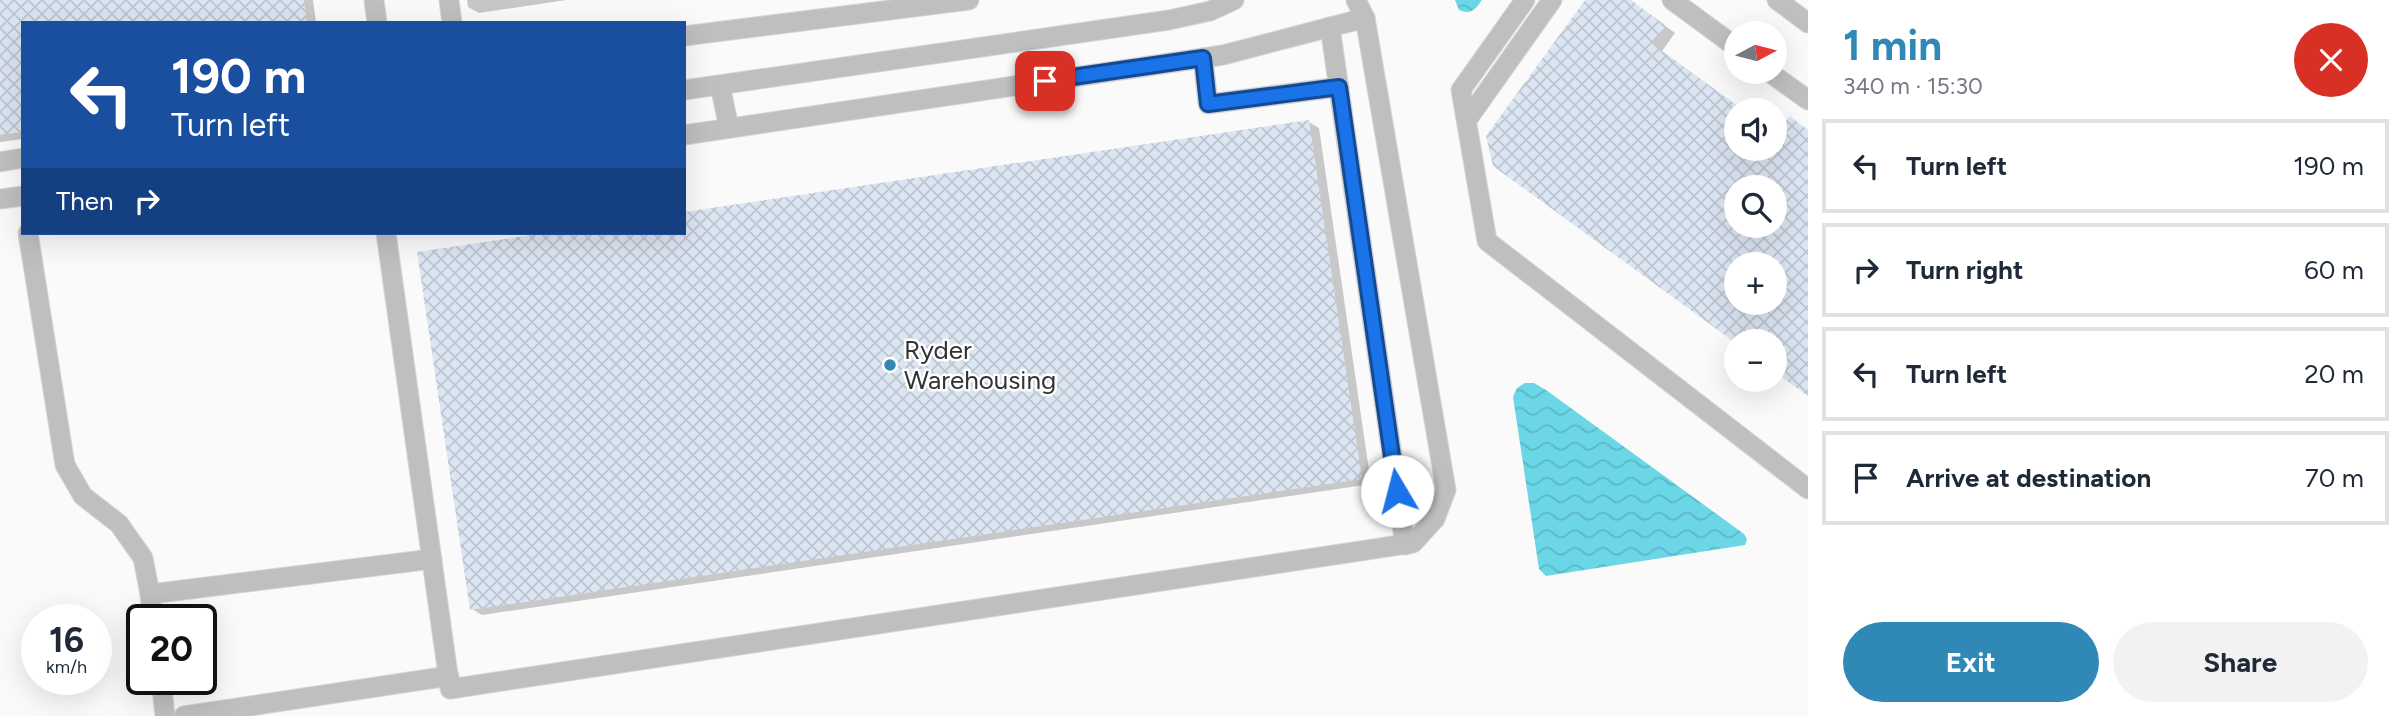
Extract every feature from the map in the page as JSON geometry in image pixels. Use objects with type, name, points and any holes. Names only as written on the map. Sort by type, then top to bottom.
[{"type":"street","points":[[373,0],[377,21]]},
{"type":"street","points":[[449,0],[452,21]]},
{"type":"street","points":[[686,36],[859,7],[970,0]]},
{"type":"street","points":[[686,90],[1168,20],[1234,0]]},
{"type":"street","points":[[386,235],[450,689],[1413,544],[1435,519],[1446,490],[1365,18],[1356,0]]},
{"type":"street","points":[[1525,0],[1461,90],[1487,241],[1808,489]]},
{"type":"street","points":[[1466,120],[1552,0]]},
{"type":"street","points":[[1672,0],[1724,38]]},
{"type":"street","points":[[1777,0],[1808,23]]},
{"type":"street","points":[[686,135],[1203,58],[1365,18]]},
{"type":"street","points":[[1330,27],[1405,545]]},
{"type":"street","points":[[1203,58],[1208,104],[1339,87]]},
{"type":"street","points":[[1786,84],[1808,100]]},
{"type":"street","points":[[720,85],[729,128]]},
{"type":"street","points":[[0,162],[21,158]]},
{"type":"street","points":[[0,199],[21,197]]},
{"type":"street","points":[[28,235],[65,465],[83,496],[119,524],[143,558],[151,604]]},
{"type":"street","points":[[150,594],[432,559]]},
{"type":"street","points":[[184,716],[449,676]]},
{"type":"street","points":[[162,695],[165,716]]},
{"type":"water","points":[[1455,0],[1482,0],[1475,9],[1467,12],[1459,10]]},
{"type":"water","points":[[1525,383],[1534,383],[1546,390],[1744,534],[1747,539],[1745,545],[1546,576],[1539,569],[1513,397],[1517,388]]},
{"type":"building","points":[[0,0],[304,0],[307,21],[21,21],[21,132],[0,135]]},
{"type":"building","points":[[1585,0],[1631,0],[1666,26],[1652,44],[1726,98],[1724,98],[1724,161],[1787,161],[1787,120],[1790,116],[1808,130],[1808,396],[1787,381],[1787,329],[1724,329],[1724,334],[1493,166],[1486,136]]},
{"type":"building","name":"Ryder Warehousing","points":[[1309,120],[1362,479],[470,610],[417,252],[532,235],[686,235],[686,212]]},
{"type":"place","name":"Ryder Warehousing","points":[[890,365]]},
{"type":"route","points":[[1045,81],[1203,58],[1208,104],[1339,87],[1397,491]]}]
